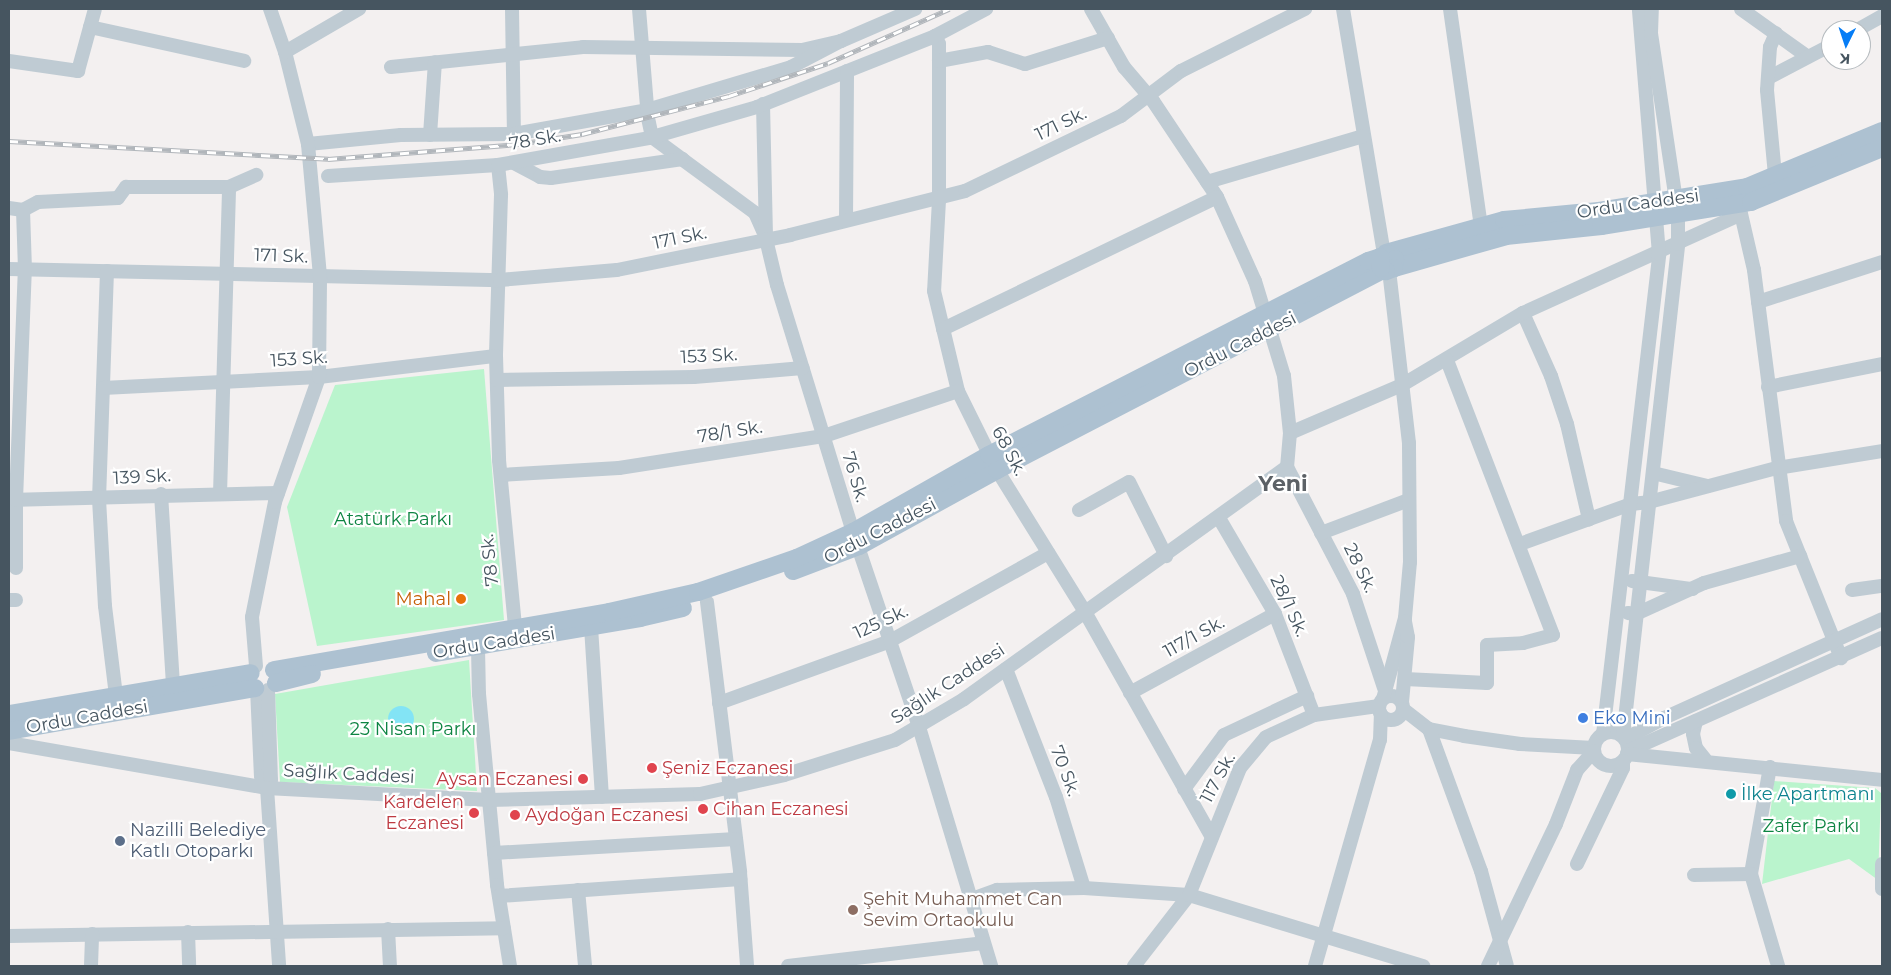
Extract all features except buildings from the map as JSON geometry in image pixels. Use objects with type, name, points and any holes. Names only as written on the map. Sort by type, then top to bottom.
[{"type":"main road","name":"Ordu Caddesi","points":[[1386,262],[1506,236],[1677,206],[1747,187],[1882,131]]},
{"type":"main road","name":"Ordu Caddesi","points":[[1677,206],[1740,209],[1882,148]]},
{"type":"main road","name":"Ordu Caddesi","points":[[476,641],[591,627],[707,602],[856,539],[993,463],[1386,262],[1482,226],[1504,220],[1655,210]]},
{"type":"main road","name":"Ordu Caddesi","points":[[9,714],[173,686],[263,678],[408,657],[476,641],[516,627],[609,612],[698,592],[856,539]]},
{"type":"main road","name":"Ordu Caddesi","points":[[9,731],[263,678]]},
{"type":"street","points":[[9,60],[78,72],[95,9]]},
{"type":"street","points":[[270,9],[285,52],[308,144],[320,276],[319,377],[278,493],[258,584],[263,678],[261,776],[267,787],[275,931],[279,966]]},
{"type":"street","points":[[285,52],[359,9]]},
{"type":"street","points":[[512,9],[514,134]]},
{"type":"street","points":[[640,9],[647,110],[652,137],[755,213],[766,239]]},
{"type":"street","points":[[308,144],[430,134],[514,134],[647,110],[791,66],[841,41],[915,9]]},
{"type":"street","name":"78 Sk.","points":[[516,627],[501,475],[496,356],[500,280],[498,166],[652,137],[764,104],[935,36],[986,9]]},
{"type":"street","points":[[1091,9],[1124,67],[1147,95],[1217,197],[1269,321],[1284,376],[1290,433],[1287,467]]},
{"type":"street","name":"171 Sk.","points":[[9,269],[224,272],[500,280],[617,270],[766,239],[939,200],[965,192],[1121,116],[1181,71],[1306,9]]},
{"type":"street","points":[[1315,966],[1380,740],[1382,702],[1405,618],[1410,562],[1408,443],[1402,385],[1386,262],[1363,136],[1343,9]]},
{"type":"street","points":[[1450,9],[1482,226]]},
{"type":"street","points":[[1488,966],[1556,824],[1577,770],[1603,734],[1660,254],[1639,9]]},
{"type":"street","points":[[1577,864],[1623,768],[1636,614],[1678,244],[1677,206],[1651,33],[1652,9]]},
{"type":"street","points":[[1741,9],[1808,57]]},
{"type":"street","points":[[1871,22],[1882,16]]},
{"type":"street","points":[[90,27],[244,61]]},
{"type":"street","points":[[1775,175],[1768,78],[1770,47],[1776,33]]},
{"type":"street","name":"68 Sk.","points":[[935,36],[939,44],[939,200],[934,291],[958,391],[993,463],[1085,612],[1212,837]]},
{"type":"street","points":[[939,61],[988,52],[1025,64],[1108,38]]},
{"type":"street","points":[[391,66],[583,47],[802,50],[841,41]]},
{"type":"street","points":[[1768,78],[1821,50]]},
{"type":"street","points":[[430,134],[435,62]]},
{"type":"street","points":[[846,220],[847,71]]},
{"type":"street","name":"76 Sk.","points":[[764,104],[766,239],[777,285],[856,539],[918,727],[969,900],[991,966]]},
{"type":"street","points":[[1207,182],[1363,136]]},
{"type":"street","points":[[514,163],[540,177],[551,178],[683,160]]},
{"type":"street","points":[[328,176],[498,166]]},
{"type":"street","points":[[16,568],[12,536],[14,391],[25,270],[16,209],[38,202],[118,198],[126,187],[229,187],[256,175]]},
{"type":"street","points":[[220,494],[224,272],[229,187]]},
{"type":"street","points":[[943,329],[1217,197]]},
{"type":"street","points":[[1290,433],[1402,385],[1447,360],[1523,313],[1660,254],[1740,209],[1758,302],[1777,468],[1786,521],[1840,658]]},
{"type":"street","points":[[1758,302],[1882,262]]},
{"type":"street","points":[[107,271],[98,499],[106,606],[116,695]]},
{"type":"street","points":[[1523,313],[1552,376],[1567,424],[1589,519]]},
{"type":"street","name":"153 Sk.","points":[[102,388],[319,377],[496,356]]},
{"type":"street","points":[[1405,679],[1488,683],[1487,645],[1523,642],[1553,635],[1520,544],[1447,360]]},
{"type":"street","points":[[1768,388],[1882,364]]},
{"type":"street","name":"153 Sk.","points":[[497,380],[694,376],[803,368]]},
{"type":"street","name":"78/1 Sk.","points":[[501,475],[619,468],[824,436],[958,391]]},
{"type":"street","points":[[1520,544],[1631,504],[1650,502],[1777,468],[1882,451]]},
{"type":"street","name":"Sağlık Caddesi","points":[[9,743],[267,787],[489,800],[700,794],[784,775],[895,740],[1006,669],[1219,518],[1287,467]]},
{"type":"street","name":"28 Sk.","points":[[1287,467],[1353,594],[1382,702]]},
{"type":"street","points":[[1653,473],[1708,487]]},
{"type":"street","points":[[1079,510],[1129,482],[1166,556]]},
{"type":"street","name":"139 Sk.","points":[[12,500],[98,499],[161,494],[278,493]]},
{"type":"street","points":[[161,494],[173,686]]},
{"type":"street","points":[[1321,533],[1409,500]]},
{"type":"street","name":"28/1 Sk.","points":[[1219,518],[1275,614],[1314,715]]},
{"type":"street","name":"125 Sk.","points":[[719,703],[890,642],[1048,553]]},
{"type":"street","points":[[1618,612],[1636,614],[1693,590],[1800,556]]},
{"type":"street","points":[[1622,580],[1693,590]]},
{"type":"street","points":[[1852,590],[1882,586]]},
{"type":"street","points":[[707,602],[736,840],[747,966]]},
{"type":"street","name":"117/1 Sk.","points":[[1130,693],[1275,614]]},
{"type":"street","points":[[1380,740],[1399,712],[1405,679],[1408,637],[1405,618]]},
{"type":"street","points":[[1594,749],[1597,759],[1606,766],[1625,748],[1664,718],[1882,619]]},
{"type":"street","points":[[591,627],[602,797]]},
{"type":"street","points":[[1625,748],[1696,721],[1882,638]]},
{"type":"street","points":[[476,641],[494,853],[510,966]]},
{"type":"street","name":"70 Sk.","points":[[1006,669],[1056,797],[1084,888]]},
{"type":"street","points":[[1184,789],[1224,735],[1306,696]]},
{"type":"street","name":"117 Sk.","points":[[1134,966],[1189,895],[1240,768],[1266,737],[1314,715],[1382,702],[1393,696],[1399,712]]},
{"type":"street","points":[[1382,702],[1424,726],[1520,744],[1594,749]]},
{"type":"street","points":[[1696,721],[1694,741],[1705,759]]},
{"type":"street","points":[[1424,726],[1481,871],[1502,938],[1507,966]]},
{"type":"street","points":[[1603,734],[1612,732],[1625,748],[1882,780]]},
{"type":"street","points":[[1770,767],[1751,874],[1778,966]]},
{"type":"street","points":[[494,853],[736,840]]},
{"type":"street","points":[[1882,864],[1882,889]]},
{"type":"street","points":[[1694,875],[1751,874]]},
{"type":"street","points":[[499,896],[740,879]]},
{"type":"street","points":[[969,900],[997,890],[1084,888],[1189,895],[1423,966]]},
{"type":"street","points":[[578,890],[585,966]]},
{"type":"street","points":[[9,936],[504,928]]},
{"type":"street","points":[[388,929],[390,966]]},
{"type":"street","points":[[188,932],[189,966]]},
{"type":"street","points":[[91,966],[92,934]]},
{"type":"street","points":[[788,966],[983,943]]},
{"type":"green space","name":"Atatürk Parkı","points":[[484,369],[504,620],[317,646],[287,507],[335,385]]},
{"type":"green space","name":"23 Nisan Parkı","points":[[469,660],[477,791],[280,782],[275,694]]},
{"type":"green space","name":"Zafer Parkı","points":[[1774,781],[1875,788],[1881,793],[1878,880],[1849,859],[1762,884]]},
{"type":"water","points":[[401,706],[410,710],[414,719],[410,728],[401,732],[392,728],[388,719],[392,710]]},
{"type":"railway","points":[[9,141],[328,159],[518,144],[582,134],[729,96],[828,63],[949,9]]},
{"type":"place","name":"Mahal","points":[[461,599]]},
{"type":"place","name":"Eko Mini","points":[[1583,718]]},
{"type":"place","name":"Şeniz Eczanesi","points":[[652,768]]},
{"type":"place","name":"Aysan Eczanesi","points":[[583,779]]},
{"type":"place","name":"İlke Apartmanı","points":[[1731,794]]},
{"type":"place","name":"Cihan Eczanesi","points":[[703,809]]},
{"type":"place","name":"Kardelen Eczanesi","points":[[474,813]]},
{"type":"place","name":"Aydoğan Eczanesi","points":[[515,815]]},
{"type":"place","name":"Nazilli Belediye Katlı Otoparkı","points":[[120,841]]},
{"type":"place","name":"Şehit Muhammet Can Sevim Ortaokulu","points":[[853,910]]},
{"type":"district","name":"Yeni","points":[[1283,484]]}]
